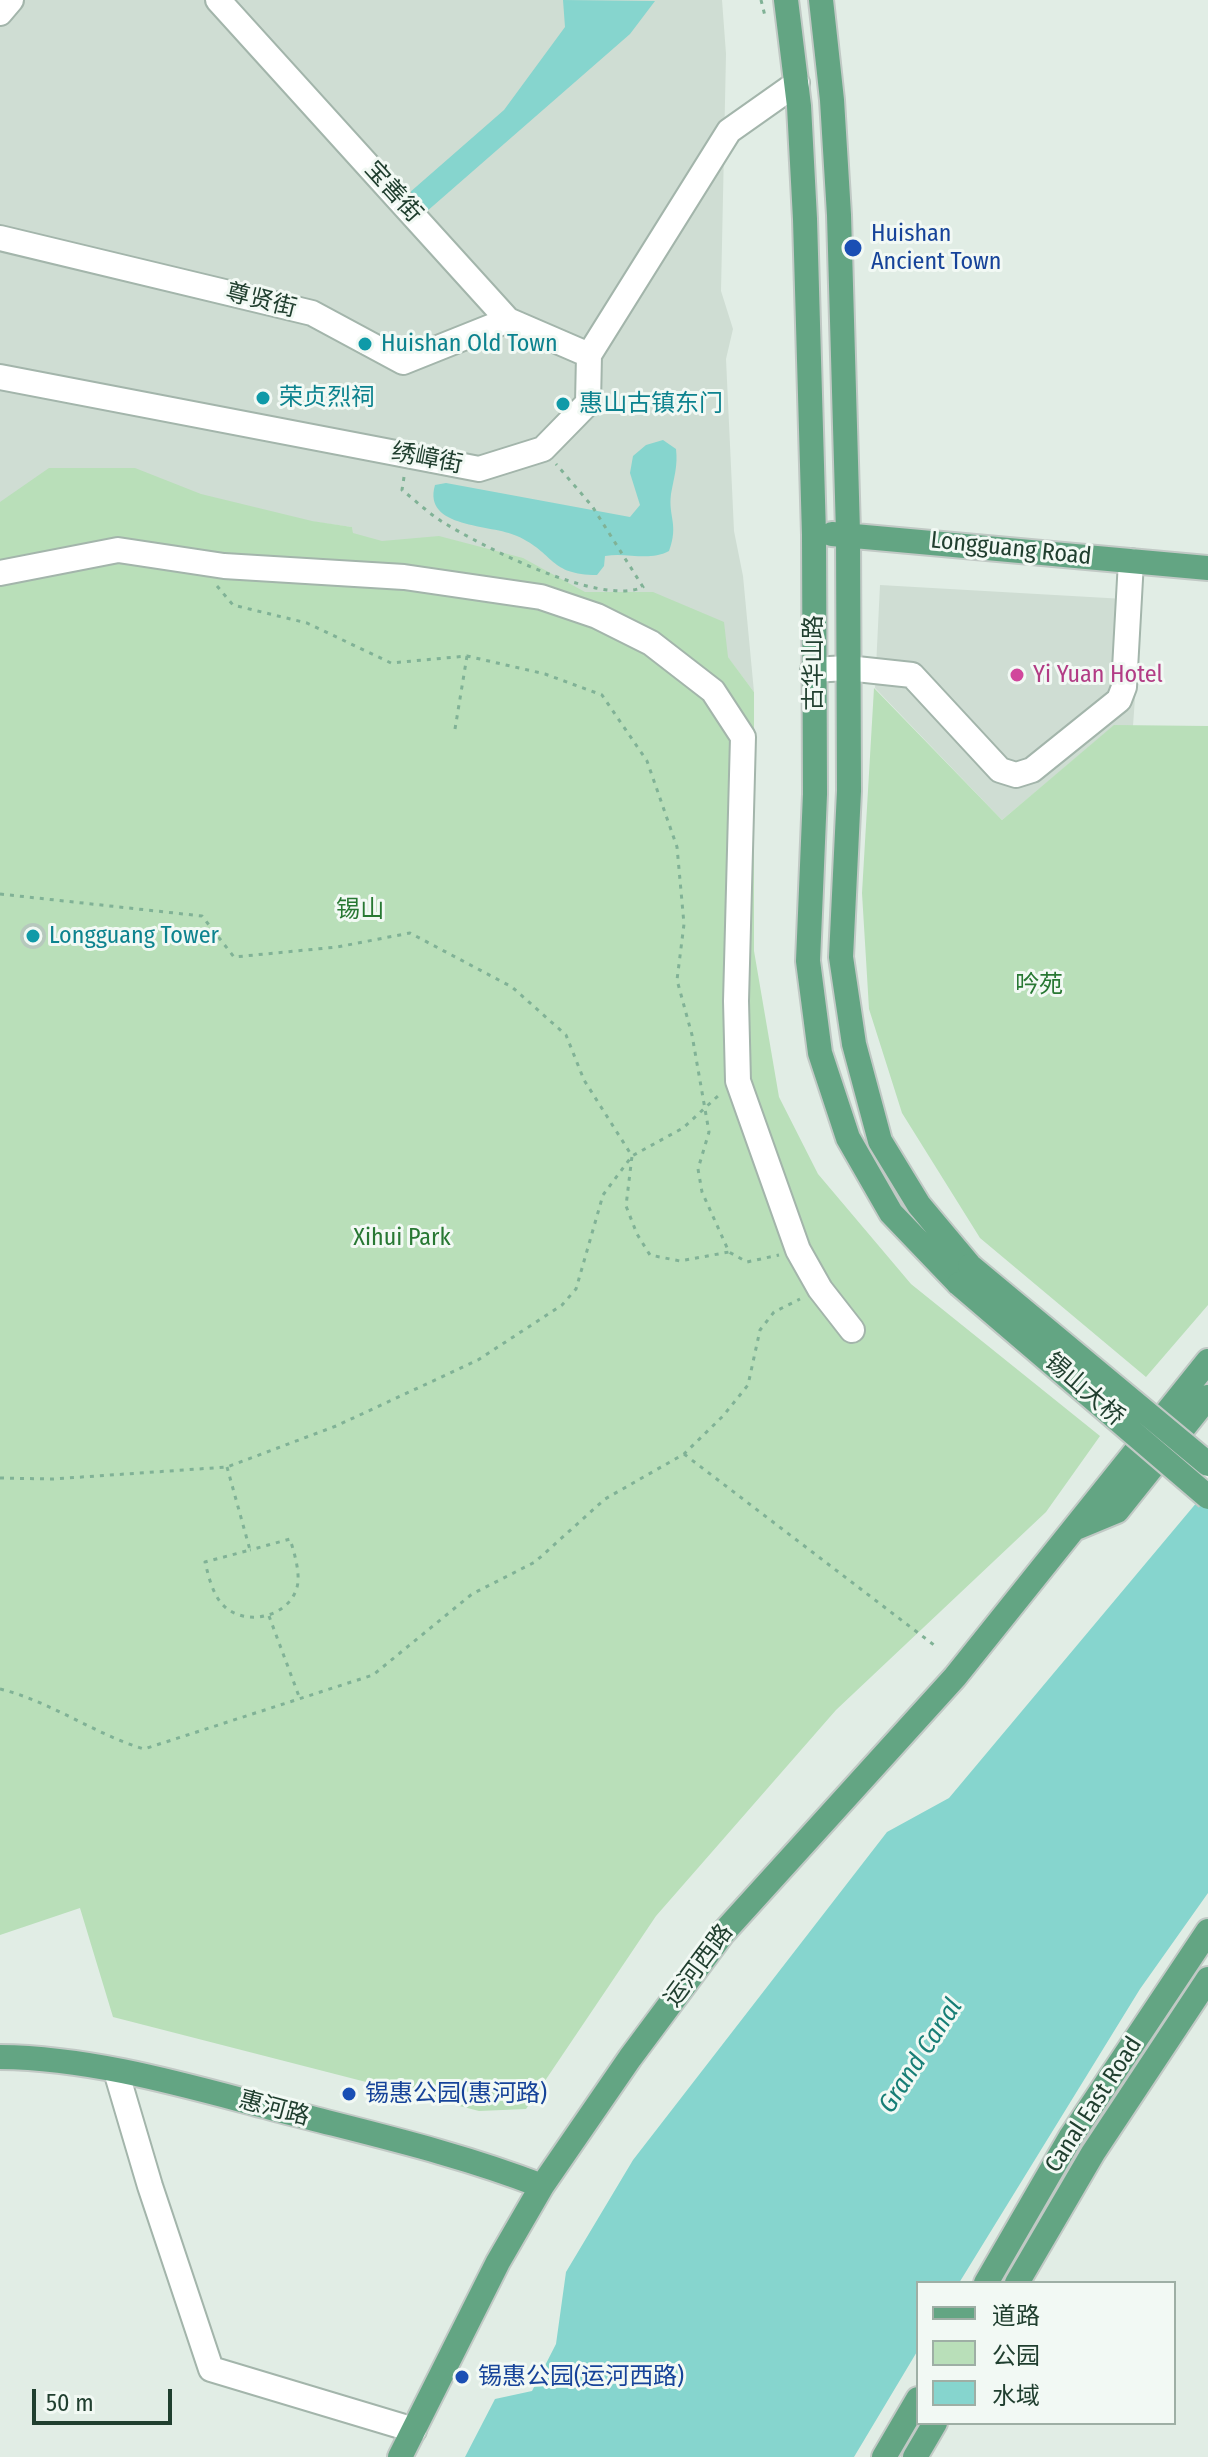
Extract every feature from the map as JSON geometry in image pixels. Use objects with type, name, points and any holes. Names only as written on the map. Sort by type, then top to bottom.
[{"type":"main road","name":"古华山路","points":[[786,0],[797,83],[805,219],[814,535],[815,794],[808,961],[820,1053],[848,1138],[891,1213],[964,1275]]},
{"type":"main road","name":"古华山路","points":[[821,0],[832,100],[839,215],[847,532],[849,791],[841,957],[854,1044],[880,1141],[964,1275]]},
{"type":"main road","name":"Longguang Road","points":[[814,535],[847,532],[1208,568]]},
{"type":"main road","name":"锡山大桥","points":[[964,1275],[1208,1464]]},
{"type":"main road","name":"锡山大桥","points":[[964,1275],[1208,1497]]},
{"type":"main road","name":"运河西路","points":[[400,2457],[498,2262],[542,2186],[723,1933],[955,1677],[1208,1361]]},
{"type":"main road","points":[[1074,1529],[1117,1511],[1208,1397]]},
{"type":"main road","name":"Canal East Road","points":[[987,2281],[1070,2138],[1208,1931]]},
{"type":"main road","name":"Canal East Road","points":[[1018,2281],[1093,2153],[1208,1979]]},
{"type":"main road","name":"惠河路","points":[[0,2057],[28,2057],[155,2078],[482,2163],[542,2186]]},
{"type":"main road","points":[[884,2457],[916,2402]]},
{"type":"main road","points":[[915,2457],[934,2425]]},
{"type":"street","points":[[0,13],[11,0]]},
{"type":"street","name":"宝善街","points":[[218,0],[508,320],[589,355]]},
{"type":"street","points":[[589,355],[729,131],[797,83]]},
{"type":"street","name":"尊贤街","points":[[0,238],[312,313],[403,362],[508,320]]},
{"type":"street","name":"绣嶂街","points":[[0,377],[479,469],[543,449],[588,403],[589,355]]},
{"type":"street","points":[[0,573],[118,550],[196,562],[404,577],[541,597],[597,616],[651,643],[713,691],[743,737],[736,1001],[738,1081],[798,1250],[820,1289],[852,1330]]},
{"type":"street","points":[[813,670],[847,668],[912,675],[1000,770],[1016,775],[1032,770],[1119,700],[1124,687],[1131,561]]},
{"type":"street","points":[[116,2071],[150,2186],[211,2369],[414,2430]]},
{"type":"path","points":[[408,455],[402,490],[440,520],[546,573],[594,588],[629,593],[643,587],[592,506],[543,449]]},
{"type":"path","points":[[196,562],[233,605],[307,623],[391,663],[467,656],[545,674],[602,695],[647,761],[677,847],[684,924],[677,980],[709,1132],[698,1169],[700,1181],[729,1252],[747,1262],[798,1250]]},
{"type":"path","points":[[455,729],[467,656]]},
{"type":"path","points":[[0,894],[202,916],[234,957],[337,947],[410,933],[512,987],[566,1035],[584,1080],[632,1156],[626,1206],[637,1234],[650,1255],[680,1261],[729,1252]]},
{"type":"path","points":[[0,1478],[53,1479],[227,1467],[336,1426],[478,1360],[562,1305],[576,1289],[603,1195],[632,1156],[683,1128],[705,1104],[738,1081]]},
{"type":"path","points":[[0,1689],[19,1693],[106,1738],[144,1749],[373,1675],[472,1594],[535,1562],[605,1499],[684,1454],[723,1416],[748,1385],[760,1330],[774,1312],[820,1289]]},
{"type":"path","points":[[684,1454],[934,1645]]},
{"type":"path","points":[[227,1467],[250,1550]]},
{"type":"path","points":[[290,1539],[298,1583],[288,1604],[269,1616],[246,1618],[225,1607],[209,1576],[205,1562],[250,1550],[290,1539]]},
{"type":"path","points":[[269,1616],[300,1699]]},
{"type":"shaded area","name":"Huishan Old Town","points":[[0,0],[722,0],[726,54],[721,291],[733,329],[726,359],[734,531],[743,576],[754,692],[708,631],[638,606],[354,553],[352,527],[211,508],[0,502]]},
{"type":"shaded area","points":[[880,585],[1142,600],[1133,726],[1114,726],[1002,820],[875,688]]},
{"type":"green space","name":"Xihui Park","points":[[49,468],[135,468],[201,494],[312,521],[352,527],[353,533],[382,541],[439,536],[523,558],[585,592],[653,592],[724,622],[728,657],[754,692],[754,951],[779,1097],[818,1174],[911,1284],[1100,1436],[1046,1512],[836,1710],[656,1916],[526,2109],[479,2111],[113,2017],[80,1908],[0,1935],[0,502]]},
{"type":"green space","name":"吟苑","points":[[874,688],[1002,820],[1114,725],[1208,726],[1208,1305],[1146,1377],[980,1238],[902,1113],[869,1009],[862,893]]},
{"type":"water","points":[[563,0],[655,1],[630,34],[410,226],[393,207],[504,110],[565,27]]},
{"type":"water","points":[[663,440],[676,449],[670,502],[673,534],[669,551],[653,556],[605,556],[604,566],[597,575],[581,574],[561,567],[517,536],[449,517],[439,510],[434,499],[435,485],[446,483],[630,517],[640,505],[630,473],[633,456],[646,445]]},
{"type":"water","name":"Grand Canal","points":[[1208,1489],[1208,1893],[1140,1989],[960,2281],[916,2281],[916,2353],[854,2457],[465,2457],[495,2399],[532,2391],[556,2344],[566,2272],[633,2160],[887,1832],[949,1798]]},
{"type":"building","name":"Longguang Tower","points":[[33,923],[42,927],[46,936],[42,945],[33,949],[24,945],[20,936],[24,927]]},
{"type":"place","name":"Huishan Ancient Town","points":[[853,248]]},
{"type":"place","name":"Huishan Old Town","points":[[365,344]]},
{"type":"place","name":"荣贞烈祠","points":[[263,398]]},
{"type":"place","name":"惠山古镇东门","points":[[563,404]]},
{"type":"place","name":"Yi Yuan Hotel","points":[[1017,675]]},
{"type":"place","name":"Longguang Tower","points":[[33,936]]},
{"type":"place","name":"锡惠公园(惠河路)","points":[[349,2094]]},
{"type":"place","name":"锡惠公园(运河西路)","points":[[462,2377]]},
{"type":"park label","name":"锡山","points":[[360,910]]}]
